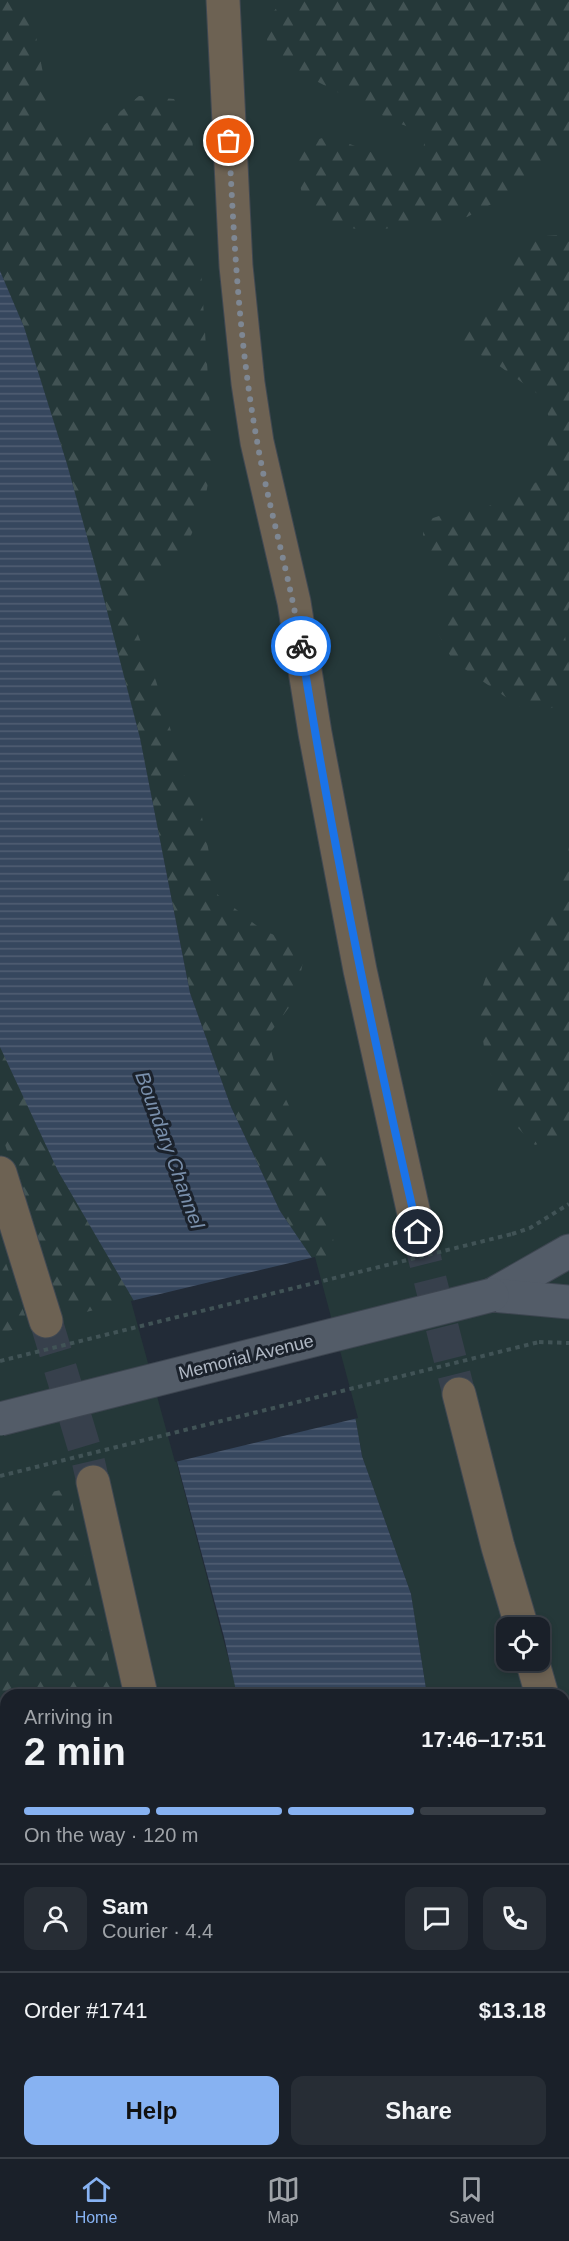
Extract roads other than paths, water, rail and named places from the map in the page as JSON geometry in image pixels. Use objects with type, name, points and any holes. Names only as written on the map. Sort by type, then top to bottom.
[{"type":"highway","points":[[223,0],[236,266],[248,383],[257,442],[294,602],[315,733],[360,970],[418,1232]]},
{"type":"highway","points":[[0,1173],[46,1321]]},
{"type":"highway","points":[[459,1394],[498,1547],[519,1617]]},
{"type":"highway","points":[[93,1482],[140,1689]]},
{"type":"highway","points":[[535,1671],[540,1689]]},
{"type":"main road","name":"Memorial Avenue","points":[[0,1419],[526,1288],[569,1251]]},
{"type":"main road","points":[[526,1288],[569,1302]]},
{"type":"water","name":"Boundary Channel","points":[[0,271],[24,327],[67,464],[99,580],[140,738],[190,993],[231,1107],[280,1211],[314,1261],[354,1410],[362,1456],[411,1594],[426,1689],[236,1689],[224,1637],[134,1301],[58,1171],[0,1047]]},
{"type":"tunnel","points":[[418,1232],[459,1394]]},
{"type":"tunnel","points":[[46,1321],[93,1482]]}]
